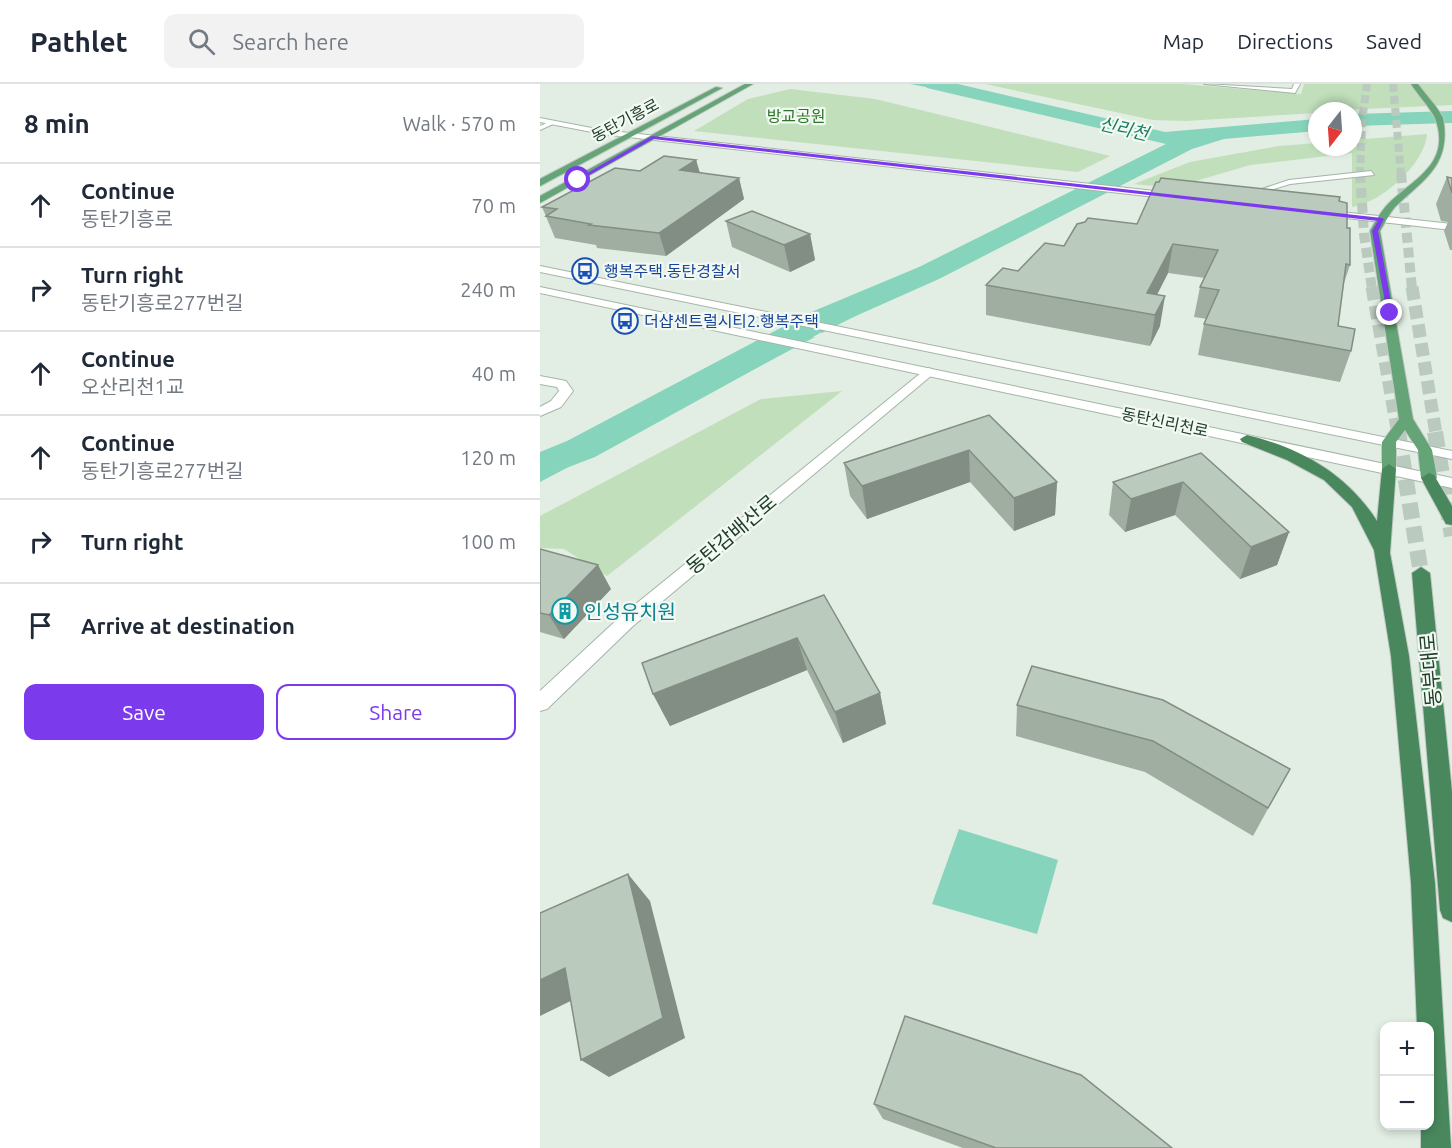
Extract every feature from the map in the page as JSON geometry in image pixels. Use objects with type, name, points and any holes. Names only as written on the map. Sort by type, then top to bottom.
[{"type":"highway","points":[[1247,440],[1307,463],[1335,479],[1359,502],[1372,524],[1383,553],[1400,656],[1424,883],[1436,1148]]},
{"type":"highway","points":[[1383,553],[1389,469]]},
{"type":"highway","points":[[1429,478],[1452,520]]},
{"type":"highway","name":"동부대로","points":[[1421,573],[1452,910]]},
{"type":"main road","name":"동탄기흥로","points":[[540,183],[725,84]]},
{"type":"main road","name":"동탄기흥로","points":[[540,201],[750,84]]},
{"type":"main road","points":[[1410,85],[1431,105],[1444,130],[1445,151],[1437,169],[1390,207],[1375,231],[1406,420],[1425,450],[1429,478]]},
{"type":"main road","points":[[1389,469],[1389,442],[1406,420]]},
{"type":"street","points":[[1207,84],[1295,92],[1297,84]]},
{"type":"street","points":[[540,120],[652,138],[1180,197]]},
{"type":"street","points":[[1237,203],[1258,206]]},
{"type":"street","points":[[1313,212],[1452,227]]},
{"type":"street","name":"동탄신리천로","points":[[540,269],[1452,455]]},
{"type":"street","name":"동탄신리천로","points":[[540,290],[1452,483]]},
{"type":"street","name":"동탄감배산로","points":[[540,703],[627,621],[927,372]]},
{"type":"street","points":[[540,380],[561,384],[566,391],[556,404],[540,412]]},
{"type":"lane","points":[[540,128],[551,123]]},
{"type":"lane","points":[[1237,203],[1241,198],[1255,191],[1289,182],[1371,173]]},
{"type":"green space","points":[[985,84],[1183,84],[1301,94],[1304,84],[1452,84],[1452,105],[1362,109],[1362,102],[1308,102],[1308,114],[1186,121],[1153,120]]},
{"type":"green space","name":"방교공원","points":[[790,89],[875,99],[1110,156],[1078,172],[694,131],[748,99]]},
{"type":"green space","points":[[1427,134],[1419,158],[1400,180],[1376,198],[1352,207],[1352,156],[1362,156],[1362,139]]},
{"type":"green space","points":[[1308,144],[1308,156],[1326,156],[1250,165],[1172,188],[1134,184],[1190,162],[1279,146]]},
{"type":"green space","points":[[842,391],[607,576],[564,549],[540,548],[540,516],[761,399]]},
{"type":"shaded area","points":[[910,84],[942,84],[1028,104],[1117,130],[1178,142],[1224,132],[1308,125],[1308,128],[1235,135],[1184,149],[1104,186],[1171,149],[1173,144],[974,96]]},
{"type":"shaded area","points":[[1095,190],[1100,191],[822,333],[819,331]]},
{"type":"shaded area","points":[[805,337],[815,337],[540,482],[540,477]]},
{"type":"shaded area","points":[[959,829],[1058,860],[1037,934],[932,904]]},
{"type":"building","points":[[664,156],[696,160],[680,170],[739,178],[659,233],[589,225],[591,224],[546,216],[557,209],[542,207],[615,168],[640,171]]},
{"type":"building","points":[[1447,177],[1452,178],[1452,193]]},
{"type":"building","points":[[1161,178],[1340,197],[1339,201],[1347,203],[1350,265],[1346,264],[1338,326],[1355,329],[1351,351],[1204,324],[1219,290],[1200,287],[1218,250],[1173,244],[1147,293],[1165,296],[1155,315],[986,285],[1003,268],[1018,271],[1045,243],[1064,246],[1077,224],[1085,222],[1088,218],[1137,224],[1156,182],[1159,182]]},
{"type":"building","points":[[752,211],[810,234],[784,245],[726,221]]},
{"type":"building","points":[[989,415],[1057,482],[1014,498],[969,450],[862,486],[844,463]]},
{"type":"building","points":[[1201,453],[1289,532],[1251,547],[1183,482],[1131,499],[1113,482]]},
{"type":"building","points":[[540,549],[598,565],[549,615],[540,613]]},
{"type":"building","points":[[824,595],[880,693],[835,712],[797,638],[653,694],[642,663]]},
{"type":"building","points":[[1032,666],[1163,700],[1290,769],[1268,808],[1153,741],[1017,705]]},
{"type":"building","points":[[628,874],[663,1018],[581,1060],[565,968],[540,980],[540,913]]},
{"type":"building","points":[[905,1016],[1081,1075],[1172,1148],[996,1148],[874,1104]]},
{"type":"waterway","name":"신리천","points":[[934,84],[1165,138],[1308,126]]},
{"type":"waterway","name":"신리천","points":[[1362,120],[1452,117]]},
{"type":"waterway","points":[[540,466],[581,449],[820,320],[929,273],[1184,144],[1216,135]]},
{"type":"tunnel","points":[[1360,174],[1362,121],[1367,84]]},
{"type":"tunnel","points":[[1393,84],[1401,175]]},
{"type":"tunnel","points":[[1401,173],[1412,289]]},
{"type":"tunnel","points":[[1360,174],[1364,234],[1372,289]]},
{"type":"tunnel","points":[[1372,287],[1398,434]]},
{"type":"tunnel","points":[[1412,287],[1436,434]]},
{"type":"tunnel","points":[[1398,432],[1421,573]]},
{"type":"tunnel","points":[[1435,432],[1452,536]]},
{"type":"place","name":"행복주택.동탄경찰서","points":[[585,271]]},
{"type":"place","name":"더샵센트럴시티2.행복주택","points":[[625,321]]},
{"type":"place","name":"인성유치원","points":[[565,611]]},
{"type":"route","points":[[578,180],[652,138],[1382,219],[1375,231],[1390,313]]}]
